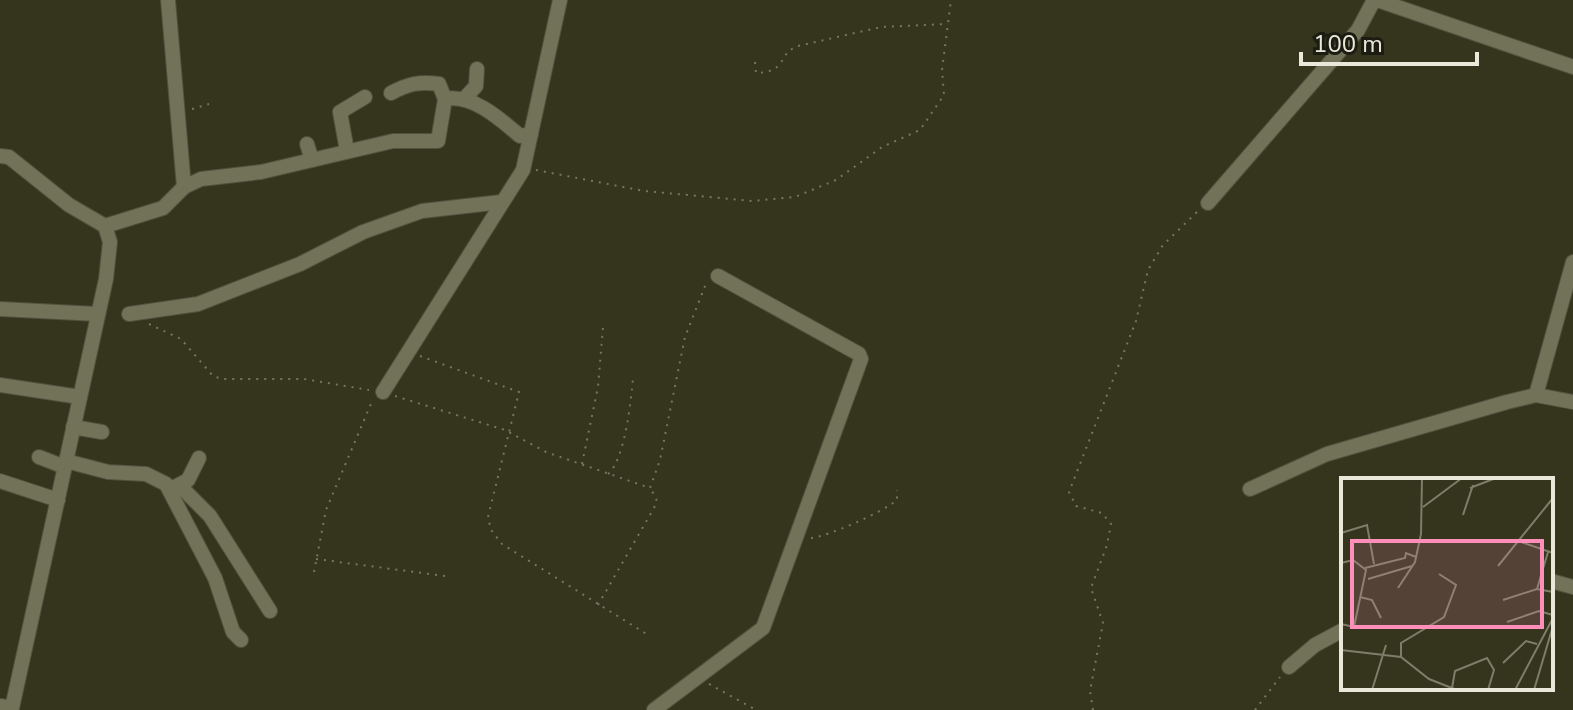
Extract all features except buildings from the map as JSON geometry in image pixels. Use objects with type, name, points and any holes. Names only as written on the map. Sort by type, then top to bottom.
[{"type":"street","points":[[168,0],[184,187]]},
{"type":"street","points":[[383,392],[501,202],[511,192],[523,168],[560,0]]},
{"type":"street","points":[[1208,203],[1358,30],[1376,0],[1573,67]]},
{"type":"street","points":[[464,99],[476,86],[477,69]]},
{"type":"street","points":[[0,156],[9,157],[69,205],[105,226],[163,208],[184,187],[201,179],[261,172],[393,141],[438,141],[445,99],[439,84],[408,84],[391,93]]},
{"type":"street","points":[[347,151],[340,112],[365,97]]},
{"type":"street","points":[[445,99],[464,99],[490,113],[520,136],[531,134]]},
{"type":"street","points":[[307,144],[312,160]]},
{"type":"street","points":[[129,314],[198,304],[300,264],[363,232],[422,211],[501,202]]},
{"type":"street","points":[[0,706],[12,708],[66,464],[110,256],[105,226]]},
{"type":"street","points":[[1536,395],[1573,262]]},
{"type":"street","points":[[654,710],[763,628],[861,359],[859,354],[718,276]]},
{"type":"street","points":[[0,309],[97,314]]},
{"type":"street","points":[[0,385],[80,397]]},
{"type":"street","points":[[1250,489],[1327,454],[1536,395],[1573,402]]},
{"type":"street","points":[[73,427],[102,432]]},
{"type":"street","points":[[39,457],[108,472],[146,474],[175,488],[203,507],[270,611]]},
{"type":"street","points":[[175,488],[188,480],[199,458]]},
{"type":"street","points":[[0,481],[58,500]]},
{"type":"street","points":[[175,488],[215,578],[233,632],[241,640]]},
{"type":"street","points":[[1553,582],[1573,587]]},
{"type":"street","points":[[1289,667],[1315,645],[1341,631]]},
{"type":"path","points":[[523,168],[644,191],[752,201],[795,197],[836,180],[882,147],[920,130],[944,95],[942,70],[951,0]]},
{"type":"path","points":[[755,62],[756,73],[773,72],[792,48],[881,27],[948,24]]},
{"type":"path","points":[[176,114],[209,104]]},
{"type":"path","points":[[1093,710],[1090,691],[1103,623],[1091,588],[1107,545],[1111,524],[1102,513],[1076,506],[1070,500],[1069,490],[1136,321],[1148,270],[1163,245],[1208,203]]},
{"type":"path","points":[[650,488],[660,460],[685,337],[711,274],[718,276]]},
{"type":"path","points":[[129,314],[181,339],[213,376],[222,379],[304,379],[377,391],[326,510],[314,572]]},
{"type":"path","points":[[582,465],[598,387],[603,327]]},
{"type":"path","points":[[408,350],[519,392],[488,517],[491,530],[507,549],[648,635]]},
{"type":"path","points":[[607,474],[616,463],[629,414],[633,378]]},
{"type":"path","points":[[383,392],[509,433],[526,444],[650,488],[657,501],[654,508],[598,605]]},
{"type":"path","points":[[798,537],[829,536],[895,503],[897,490]]},
{"type":"path","points":[[315,559],[445,576]]},
{"type":"path","points":[[1255,710],[1289,667]]},
{"type":"path","points":[[698,677],[756,710]]}]
